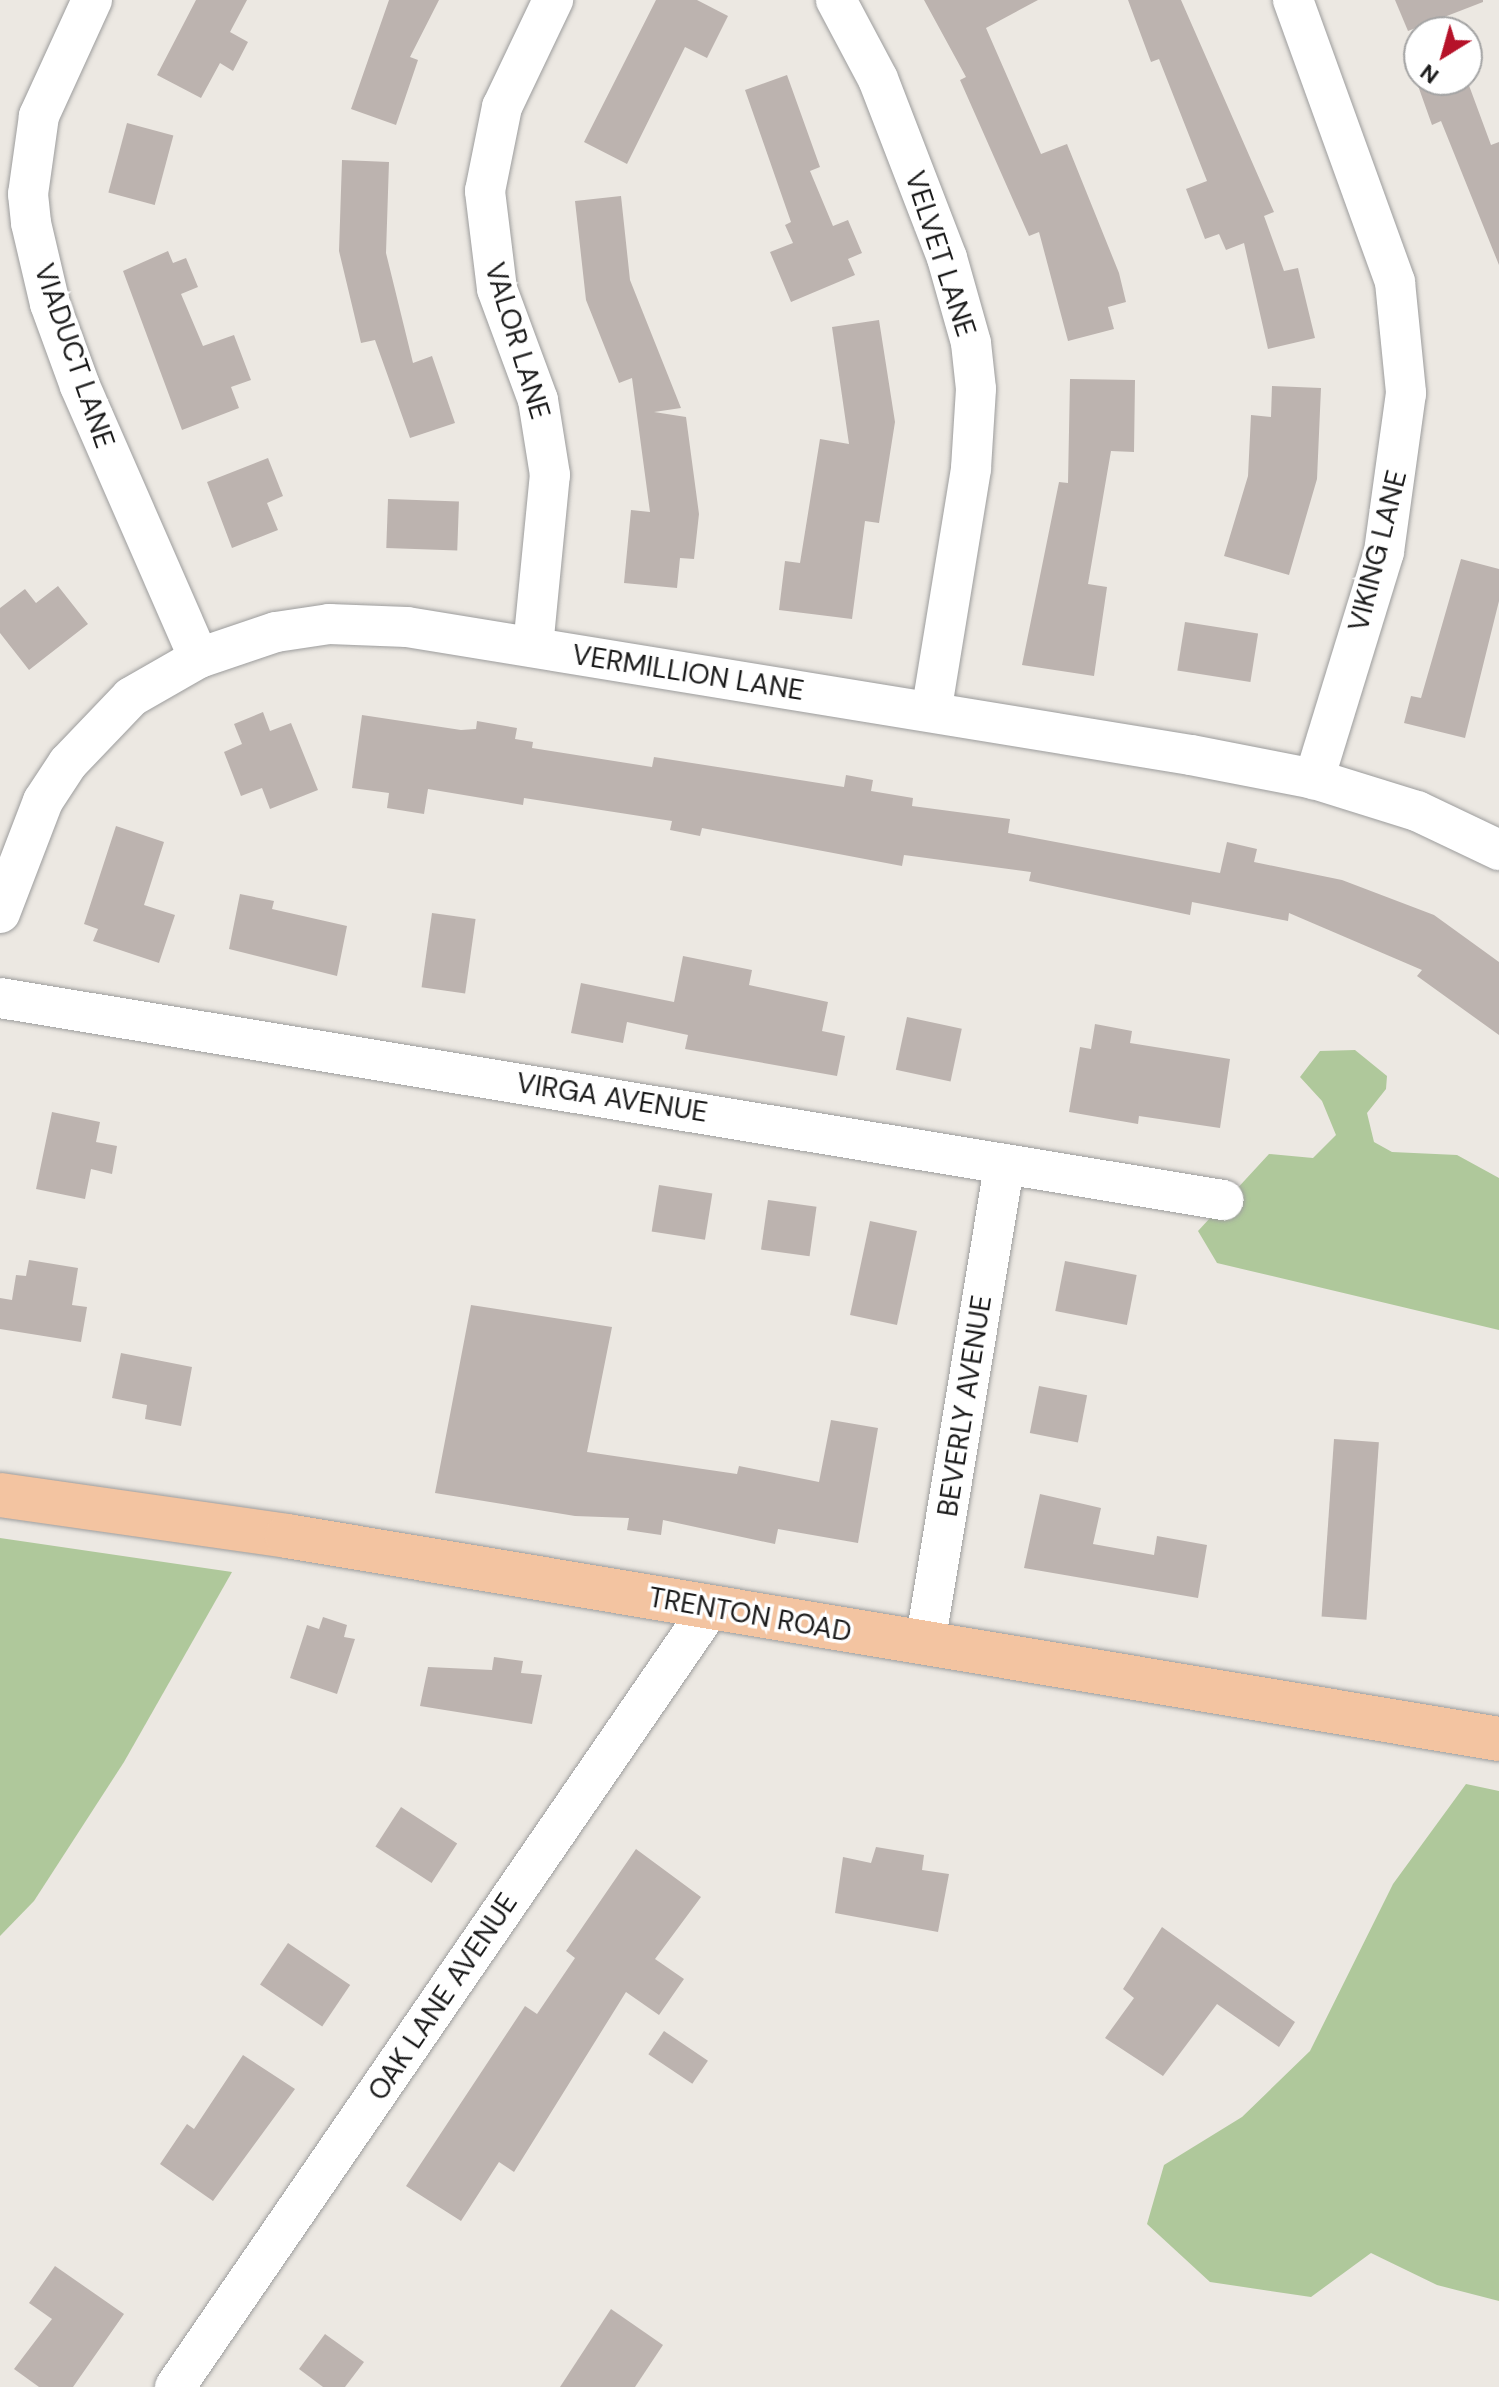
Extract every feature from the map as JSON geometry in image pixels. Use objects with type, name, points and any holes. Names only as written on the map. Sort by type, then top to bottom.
[{"type":"main road","name":"TRENTON ROAD","points":[[0,1495],[710,1608],[1499,1739]]},
{"type":"street","name":"VIADUCT LANE","points":[[92,0],[39,116],[29,181],[31,223],[50,304],[80,386],[199,658]]},
{"type":"street","name":"VALOR LANE","points":[[533,647],[549,534],[550,475],[538,400],[497,289],[485,191],[502,107],[553,0]]},
{"type":"street","name":"VELVET LANE","points":[[836,0],[878,79],[947,258],[971,343],[971,469],[931,712]]},
{"type":"street","name":"VIKING LANE","points":[[1293,0],[1395,282],[1406,393],[1384,552],[1314,779]]},
{"type":"street","name":"VERMILLION LANE","points":[[0,913],[8,857],[43,801],[99,727],[167,673],[199,658],[276,632],[329,624],[407,627],[931,712],[1314,779],[1417,811],[1499,850]]},
{"type":"street","name":"VIRGA AVENUE","points":[[0,998],[1004,1167],[1223,1200]]},
{"type":"street","name":"BEVERLY AVENUE","points":[[925,1644],[1004,1167]]},
{"type":"street","name":"OAK LANE AVENUE","points":[[175,2387],[710,1608]]},
{"type":"green space","points":[[1355,1050],[1387,1076],[1386,1089],[1367,1113],[1374,1142],[1392,1152],[1457,1155],[1499,1178],[1499,1330],[1217,1263],[1198,1231],[1269,1154],[1313,1158],[1336,1135],[1322,1101],[1300,1077],[1320,1051]]},
{"type":"green space","points":[[0,1538],[232,1572],[124,1762],[34,1901],[0,1936]]},
{"type":"green space","points":[[1466,1784],[1499,1791],[1499,2301],[1437,2285],[1371,2253],[1311,2297],[1210,2282],[1147,2224],[1164,2165],[1242,2117],[1310,2051],[1393,1884]]},
{"type":"building","points":[[196,0],[247,0],[230,32],[248,42],[233,71],[220,63],[201,98],[157,75]]},
{"type":"building","points":[[389,0],[439,0],[410,57],[418,60],[396,125],[351,109]]},
{"type":"building","points":[[656,0],[697,0],[728,16],[707,58],[685,47],[627,164],[584,142]]},
{"type":"building","points":[[924,0],[1038,0],[986,28],[1041,154],[1067,144],[1119,273],[1126,302],[1108,307],[1114,329],[1068,341],[1039,232],[1029,236],[960,80],[966,77]]},
{"type":"building","points":[[1128,0],[1181,0],[1274,212],[1264,216],[1284,271],[1298,268],[1315,338],[1268,349],[1244,243],[1226,250],[1219,234],[1205,239],[1186,189],[1207,181],[1159,59],[1151,62]]},
{"type":"building","points":[[1395,0],[1483,0],[1447,16],[1403,16],[1403,19]]},
{"type":"building","points":[[787,75],[820,167],[810,171],[833,226],[848,220],[862,253],[848,259],[855,275],[791,302],[770,252],[793,243],[785,225],[791,222],[745,90]]},
{"type":"building","points":[[1422,96],[1473,96],[1491,145],[1499,142],[1499,265],[1441,121],[1432,125]]},
{"type":"building","points":[[127,123],[173,135],[155,205],[108,193]]},
{"type":"building","points":[[342,160],[389,162],[386,253],[413,363],[432,356],[455,423],[410,438],[375,340],[361,343],[339,251]]},
{"type":"building","points":[[621,196],[630,280],[681,408],[654,412],[686,417],[699,514],[694,559],[680,558],[677,588],[624,583],[631,510],[650,512],[632,378],[619,383],[586,300],[575,201]]},
{"type":"building","points":[[168,251],[173,263],[186,258],[198,287],[181,294],[203,346],[234,335],[251,380],[231,387],[239,408],[182,430],[123,271]]},
{"type":"building","points":[[879,320],[895,422],[879,523],[865,521],[852,619],[779,610],[785,561],[800,563],[820,439],[849,444],[832,327]]},
{"type":"building","points":[[1070,379],[1135,380],[1134,452],[1111,451],[1088,584],[1107,587],[1094,676],[1022,665],[1059,482],[1068,483]]},
{"type":"building","points":[[1272,386],[1321,388],[1317,479],[1289,575],[1224,556],[1248,476],[1251,415],[1271,417]]},
{"type":"building","points":[[268,458],[283,496],[267,503],[278,530],[232,548],[207,482]]},
{"type":"building","points":[[388,499],[459,501],[457,550],[386,548]]},
{"type":"building","points":[[1461,559],[1499,569],[1499,601],[1465,738],[1404,723],[1411,696],[1421,698]]},
{"type":"building","points":[[58,586],[88,624],[29,670],[0,633],[0,608],[25,589],[36,603]]},
{"type":"building","points":[[1185,622],[1258,634],[1250,682],[1177,670]]},
{"type":"building","points":[[263,712],[270,731],[291,723],[318,790],[270,809],[262,788],[241,796],[224,752],[242,744],[234,724]]},
{"type":"building","points":[[362,715],[461,730],[476,729],[477,721],[517,728],[515,739],[533,742],[532,748],[652,767],[654,757],[844,787],[846,775],[873,780],[871,791],[913,798],[912,806],[1010,819],[1008,833],[1220,873],[1227,842],[1257,849],[1254,862],[1342,880],[1434,915],[1499,962],[1499,1035],[1417,976],[1422,970],[1289,913],[1288,921],[1192,902],[1190,915],[1029,881],[1031,872],[904,855],[902,866],[702,828],[700,836],[670,830],[672,821],[524,798],[523,805],[428,789],[424,814],[387,808],[389,793],[352,788]]},
{"type":"building","points":[[116,826],[164,842],[144,905],[175,915],[159,963],[93,941],[98,929],[84,924]]},
{"type":"building","points":[[240,894],[274,901],[272,909],[347,926],[337,976],[229,949]]},
{"type":"building","points":[[432,913],[476,919],[465,993],[422,987]]},
{"type":"building","points":[[683,956],[752,970],[749,985],[828,1002],[822,1031],[845,1036],[837,1076],[685,1049],[688,1035],[627,1022],[623,1043],[571,1033],[581,983],[674,1002]]},
{"type":"building","points":[[907,1017],[962,1029],[951,1081],[896,1070]]},
{"type":"building","points":[[1095,1024],[1132,1031],[1130,1043],[1230,1059],[1220,1128],[1139,1116],[1138,1124],[1069,1112],[1080,1047],[1091,1049]]},
{"type":"building","points":[[52,1112],[100,1122],[96,1142],[117,1146],[112,1174],[91,1169],[85,1199],[36,1189]]},
{"type":"building","points":[[659,1185],[712,1193],[705,1240],[652,1231]]},
{"type":"building","points":[[768,1200],[817,1207],[810,1256],[761,1250]]},
{"type":"building","points":[[870,1221],[917,1231],[897,1325],[850,1315]]},
{"type":"building","points":[[29,1260],[78,1268],[72,1305],[87,1307],[81,1342],[0,1329],[0,1298],[12,1300],[16,1275],[26,1276]]},
{"type":"building","points":[[1065,1261],[1137,1275],[1127,1325],[1055,1311]]},
{"type":"building","points":[[471,1305],[612,1327],[587,1452],[737,1474],[739,1466],[819,1482],[831,1420],[878,1428],[858,1543],[778,1529],[775,1544],[663,1520],[661,1535],[627,1530],[629,1518],[575,1516],[435,1493]]},
{"type":"building","points":[[121,1353],[192,1367],[181,1426],[145,1419],[147,1405],[112,1398]]},
{"type":"building","points":[[1039,1386],[1087,1395],[1078,1442],[1030,1433]]},
{"type":"building","points":[[1334,1439],[1379,1442],[1366,1620],[1322,1617]]},
{"type":"building","points":[[1040,1494],[1101,1508],[1093,1544],[1154,1555],[1157,1536],[1207,1545],[1198,1598],[1024,1568]]},
{"type":"building","points":[[323,1617],[347,1625],[344,1637],[355,1639],[337,1694],[290,1678],[307,1625],[319,1629]]},
{"type":"building","points":[[494,1657],[523,1661],[521,1673],[542,1675],[532,1724],[420,1706],[428,1667],[492,1670]]},
{"type":"building","points":[[401,1807],[457,1843],[432,1883],[375,1846]]},
{"type":"building","points":[[876,1847],[924,1855],[922,1870],[949,1874],[938,1932],[835,1913],[843,1857],[871,1863]]},
{"type":"building","points":[[636,1849],[701,1897],[655,1959],[684,1979],[659,2015],[626,1992],[514,2172],[499,2162],[461,2221],[406,2186],[525,2006],[537,2014],[575,1958],[566,1951]]},
{"type":"building","points":[[1162,1927],[1295,2022],[1279,2047],[1217,2004],[1163,2076],[1105,2038],[1134,1998],[1123,1989]]},
{"type":"building","points":[[288,1943],[350,1985],[322,2026],[260,1984]]},
{"type":"building","points":[[664,2031],[708,2061],[692,2084],[648,2054]]},
{"type":"building","points":[[243,2055],[295,2089],[213,2201],[160,2164],[187,2124],[194,2129]]},
{"type":"building","points":[[55,2266],[124,2314],[73,2387],[39,2387],[14,2369],[52,2319],[29,2303]]},
{"type":"building","points":[[611,2309],[663,2345],[635,2387],[560,2387]]},
{"type":"building","points":[[325,2334],[364,2362],[345,2387],[323,2387],[299,2369]]}]
